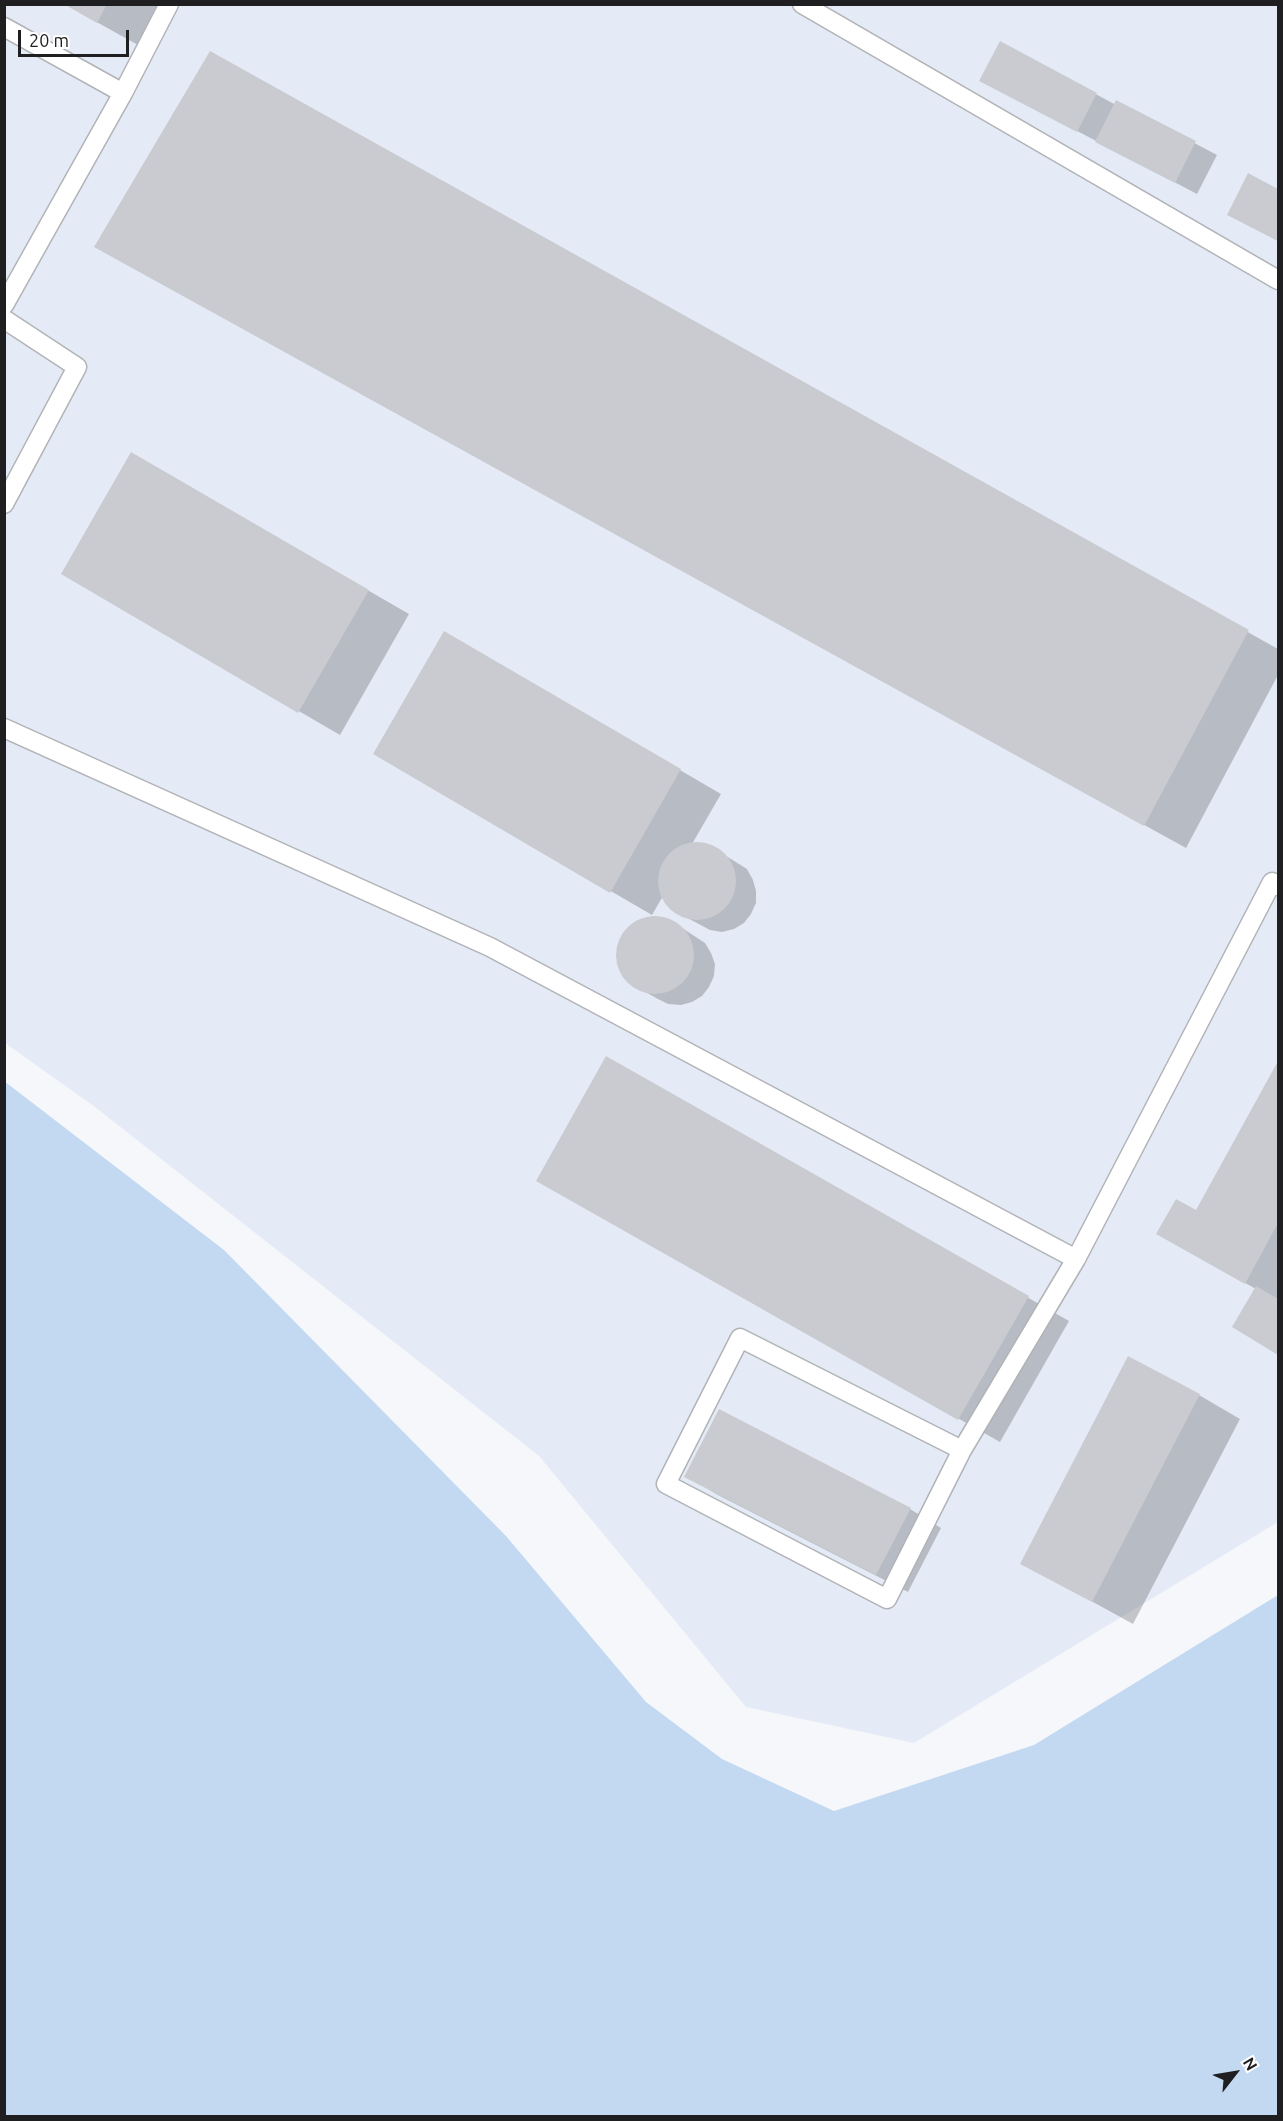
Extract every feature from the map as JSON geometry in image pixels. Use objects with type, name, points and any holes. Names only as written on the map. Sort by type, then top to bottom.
[{"type":"lane","points":[[4,305],[123,93],[169,4]]},
{"type":"lane","points":[[802,4],[1278,280]]},
{"type":"lane","points":[[4,27],[123,93]]},
{"type":"lane","points":[[4,320],[77,368],[4,504]]},
{"type":"lane","points":[[4,728],[490,947],[1076,1259]]},
{"type":"lane","points":[[962,1450],[740,1338],[666,1484],[887,1599],[962,1450],[1076,1259],[1276,880]]},
{"type":"shaded area","points":[[5,5],[1278,5],[1278,1522],[914,1743],[746,1707],[539,1456],[95,1107],[5,1043]]},
{"type":"water","points":[[4,1081],[224,1250],[506,1536],[646,1702],[722,1759],[834,1811],[1034,1745],[1278,1595],[1278,2116],[5,2116]]},
{"type":"building","points":[[64,4],[107,4],[97,23]]},
{"type":"building","points":[[1000,41],[1097,93],[1077,132],[979,81]]},
{"type":"building","points":[[210,51],[1249,630],[1144,826],[94,247]]},
{"type":"building","points":[[1116,100],[1196,141],[1175,183],[1095,142]]},
{"type":"building","points":[[1248,173],[1278,189],[1278,241],[1227,215]]},
{"type":"building","points":[[131,452],[369,590],[298,713],[61,574]]},
{"type":"building","points":[[444,631],[681,769],[610,893],[373,754]]},
{"type":"building","points":[[697,842],[712,845],[724,854],[733,866],[736,881],[733,896],[724,908],[712,917],[697,920],[682,917],[670,908],[661,896],[658,881],[661,866],[670,854],[682,845]]},
{"type":"building","points":[[655,916],[670,919],[682,928],[691,940],[694,955],[691,970],[682,982],[670,991],[655,994],[640,991],[628,982],[619,970],[616,955],[619,940],[628,928],[640,919]]},
{"type":"building","points":[[606,1056],[1029,1296],[958,1420],[536,1181]]},
{"type":"building","points":[[1278,1061],[1278,1223],[1245,1284],[1156,1234],[1176,1199],[1196,1210]]},
{"type":"building","points":[[1256,1286],[1278,1299],[1278,1355],[1232,1327]]},
{"type":"building","points":[[1128,1356],[1200,1394],[1092,1602],[1020,1564]]},
{"type":"building","points":[[719,1409],[911,1508],[876,1575],[684,1477]]}]
